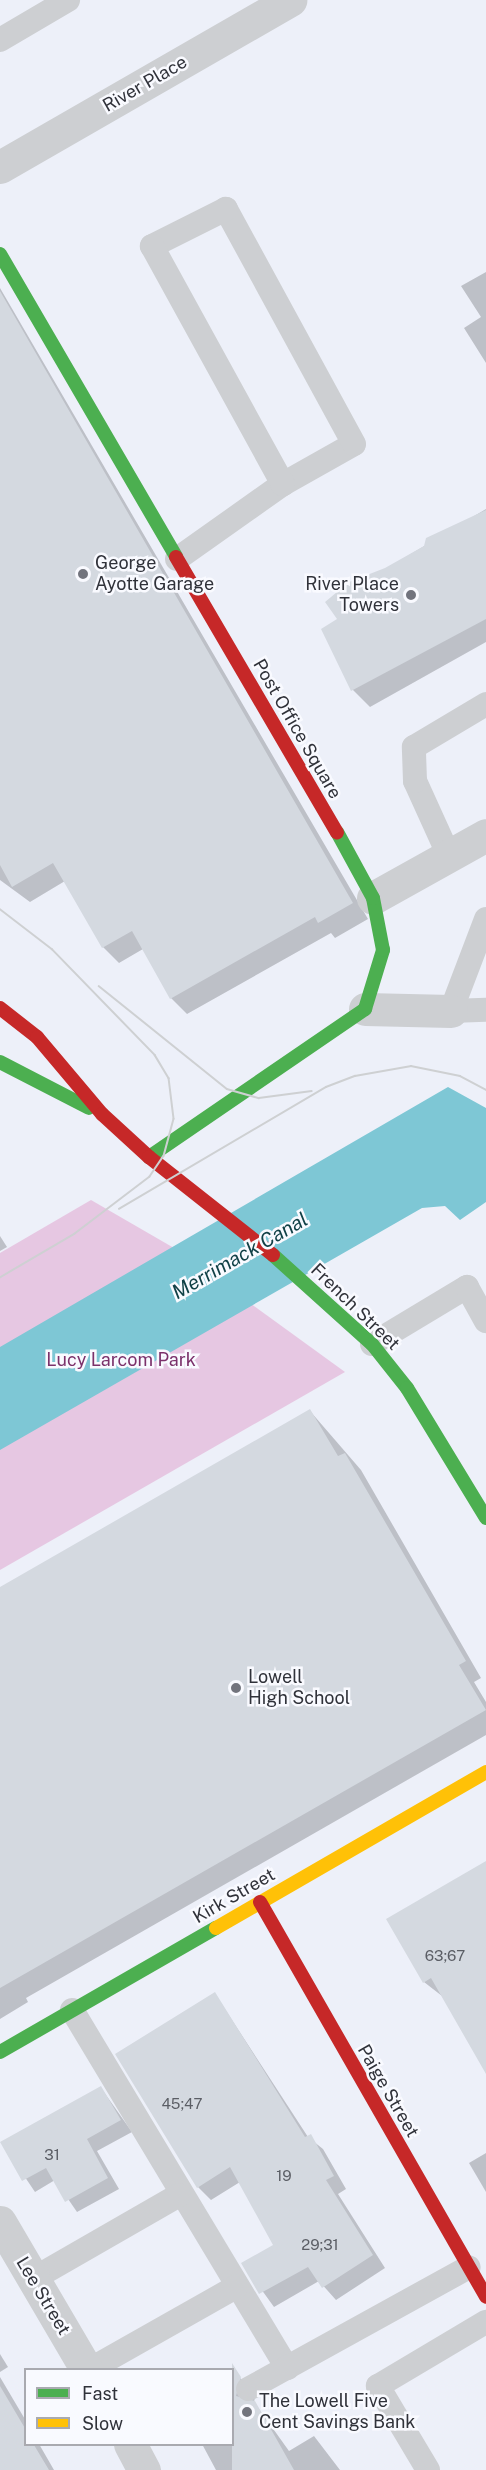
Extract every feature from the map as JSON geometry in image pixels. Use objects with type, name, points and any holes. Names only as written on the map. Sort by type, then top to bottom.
[{"type":"street","name":"River Place","points":[[0,167],[290,0]]},
{"type":"street","name":"Post Office Square","points":[[0,254],[373,898],[383,950],[365,1009]]},
{"type":"street","points":[[373,898],[486,835]]},
{"type":"street","points":[[0,1008],[37,1037],[102,1114]]},
{"type":"street","points":[[149,1157],[365,1009],[451,1011]]},
{"type":"street","points":[[0,1062],[102,1114]]},
{"type":"street","name":"French Street","points":[[102,1114],[214,1212],[319,1292],[372,1344],[408,1388],[486,1518]]},
{"type":"street","name":"Kirk Street","points":[[0,2052],[486,1772]]},
{"type":"street","name":"Paige Street","points":[[260,1902],[486,2297]]},
{"type":"street","name":"Lee Street","points":[[0,2222],[87,2368]]},
{"type":"lane","points":[[0,40],[68,0]]},
{"type":"lane","points":[[177,559],[283,484],[354,444],[226,209],[152,246],[283,484]]},
{"type":"lane","points":[[449,856],[415,781],[414,747],[486,704]]},
{"type":"lane","points":[[486,919],[451,1011],[486,1010]]},
{"type":"lane","points":[[372,1344],[467,1287],[486,1321]]},
{"type":"lane","points":[[72,2010],[179,2195],[287,2368]]},
{"type":"lane","points":[[33,2279],[179,2195]]},
{"type":"lane","points":[[248,2389],[469,2267]]},
{"type":"lane","points":[[92,2368],[236,2287]]},
{"type":"lane","points":[[428,2470],[378,2386],[486,2322]]},
{"type":"green space","name":"Lucy Larcom Park","points":[[91,1200],[174,1248],[345,1372],[0,1570],[0,1253]]},
{"type":"water","name":"Merrimack Canal","points":[[448,1087],[486,1108],[486,1202],[460,1220],[445,1206],[422,1208],[0,1450],[0,1347]]},
{"type":"building","name":"George Ayotte Garage","points":[[0,291],[353,903],[318,923],[315,917],[170,999],[132,931],[102,948],[53,863],[12,887],[0,865]]},
{"type":"building","name":"River Place Towers","points":[[486,510],[486,619],[351,691],[321,629],[337,619],[325,602],[349,582],[385,568],[424,546],[426,538]]},
{"type":"building","name":"Lowell High School","points":[[310,1409],[338,1456],[345,1453],[466,1661],[459,1665],[486,1710],[0,1988],[0,1587]]},
{"type":"building","points":[[486,1861],[486,2074],[431,1978],[423,1983],[386,1919]]},
{"type":"building","points":[[215,1992],[305,2137],[311,2134],[334,2176],[326,2180],[373,2255],[322,2288],[308,2267],[259,2294],[241,2263],[273,2245],[230,2167],[197,2188],[115,2054]]},
{"type":"building","points":[[101,2086],[121,2120],[87,2139],[108,2178],[65,2202],[46,2168],[22,2181],[0,2142]]},
{"type":"building","points":[[232,2363],[241,2377],[236,2396],[255,2401],[294,2470],[232,2470],[234,2368],[232,2368]]},
{"type":"building","points":[[0,2386],[24,2427],[24,2446],[35,2446],[49,2470],[0,2470]]},
{"type":"tram line","points":[[0,909],[52,949],[155,1055],[169,1078],[174,1119],[164,1156],[150,1177],[75,1234],[0,1278]]},
{"type":"tram line","points":[[99,986],[227,1089],[259,1098],[312,1091]]},
{"type":"tram line","points":[[119,1209],[326,1087],[355,1076],[411,1066],[460,1076],[486,1090]]},
{"type":"traffic: fast","points":[[0,254],[176,557]]},
{"type":"traffic: fast","points":[[149,1157],[365,1009],[383,950],[373,898],[337,832]]},
{"type":"traffic: fast","points":[[0,1062],[89,1108]]},
{"type":"traffic: fast","points":[[273,1255],[372,1344],[407,1388],[486,1518]]},
{"type":"traffic: fast","points":[[0,2052],[216,1928]]},
{"type":"traffic: slow","points":[[216,1928],[486,1772]]},
{"type":"traffic: jam","points":[[176,557],[337,832]]},
{"type":"traffic: jam","points":[[0,1008],[37,1037],[102,1114],[149,1157],[273,1255]]},
{"type":"traffic: jam","points":[[260,1902],[486,2297]]},
{"type":"place","name":"George Ayotte Garage","points":[[83,574]]},
{"type":"place","name":"River Place Towers","points":[[411,595]]},
{"type":"place","name":"Lowell High School","points":[[236,1688]]},
{"type":"place","name":"The Lowell Five Cent Savings Bank","points":[[247,2412]]}]
